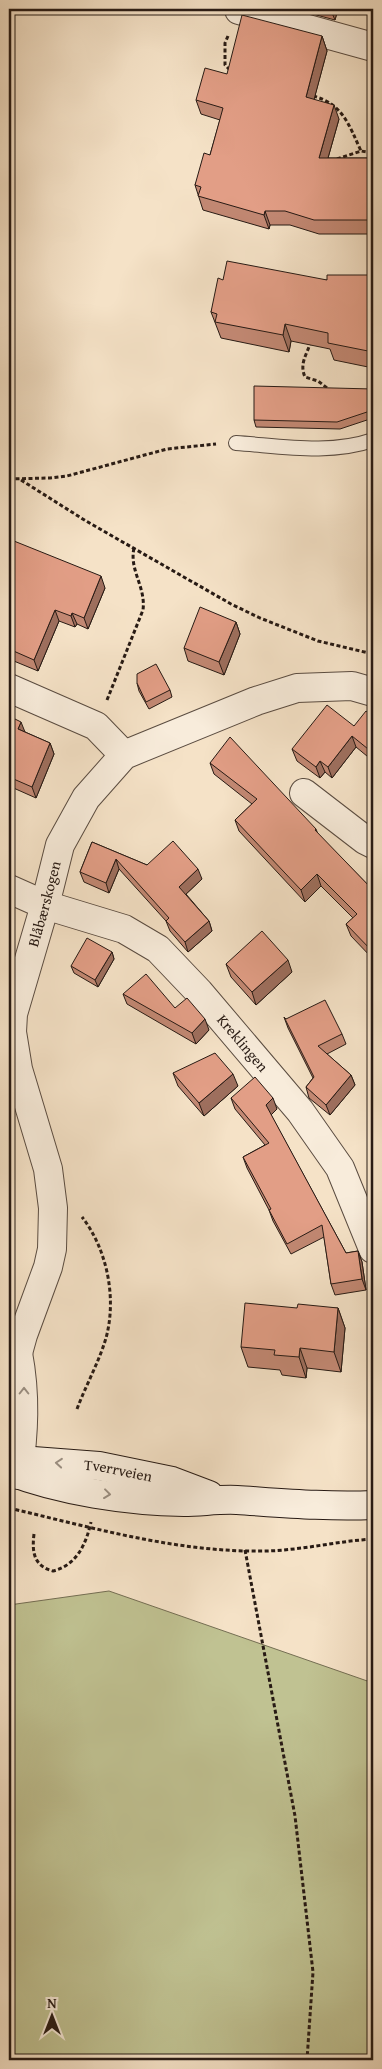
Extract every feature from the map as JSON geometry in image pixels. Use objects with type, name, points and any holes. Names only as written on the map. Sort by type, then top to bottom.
[{"type":"street","points":[[239,10],[373,47]]},
{"type":"street","name":"Blåbærskogen","points":[[14,1467],[24,1383],[14,1360],[48,1266],[52,1249],[53,1231],[48,1169],[11,1053],[13,1014],[60,846],[86,798],[124,755],[256,701],[297,688],[352,686],[373,692]]},
{"type":"street","points":[[9,688],[96,726],[124,755]]},
{"type":"street","points":[[304,793],[365,840],[373,844]]},
{"type":"street","name":"Kreklingen","points":[[9,889],[45,905],[124,930],[158,949],[200,992],[300,1111],[340,1168],[373,1249]]},
{"type":"street","name":"Tverrveien","points":[[14,1467],[99,1466],[172,1481],[225,1500],[311,1506],[373,1505]]},
{"type":"lane","points":[[236,443],[328,448],[350,447],[373,440]]},
{"type":"path","points":[[236,75],[225,65],[225,44],[239,10]]},
{"type":"path","points":[[308,95],[326,100],[346,116],[361,151]]},
{"type":"path","points":[[333,161],[361,151],[373,152]]},
{"type":"path","points":[[312,335],[303,359],[302,368],[305,377],[327,386],[336,396]]},
{"type":"path","points":[[9,479],[21,480],[67,476],[167,449],[195,445],[236,443]]},
{"type":"path","points":[[21,480],[86,521],[231,604],[269,622],[318,641],[373,654]]},
{"type":"path","points":[[96,726],[144,610],[144,595],[133,565],[134,548]]},
{"type":"path","points":[[76,1212],[89,1226],[97,1241],[104,1260],[110,1298],[110,1316],[106,1336],[77,1409]]},
{"type":"path","points":[[9,1508],[150,1541],[245,1550],[292,1549],[373,1539]]},
{"type":"path","points":[[34,1534],[32,1548],[37,1562],[41,1566],[53,1571],[70,1564],[77,1557],[90,1528]]},
{"type":"path","points":[[245,1550],[295,1816],[313,1972],[307,2060]]},
{"type":"green space","points":[[109,1591],[373,1683],[373,2060],[9,2060],[9,1605]]},
{"type":"building","points":[[317,9],[333,9],[332,13]]},
{"type":"building","points":[[242,15],[322,36],[306,97],[334,105],[319,158],[373,158],[373,220],[314,220],[285,211],[265,211],[264,215],[198,196],[201,187],[195,185],[204,153],[210,155],[223,108],[196,100],[205,68],[227,74]]},
{"type":"building","points":[[227,261],[327,280],[327,275],[373,275],[373,352],[328,343],[328,333],[285,324],[283,335],[215,322],[217,314],[211,312],[218,278],[223,280]]},
{"type":"building","points":[[254,386],[373,389],[373,410],[337,422],[254,420]]},
{"type":"building","points":[[9,539],[101,576],[84,618],[72,613],[71,616],[55,610],[34,660],[9,649]]},
{"type":"building","points":[[200,607],[236,622],[219,662],[184,648]]},
{"type":"building","points":[[156,664],[170,690],[146,702],[137,683],[137,674]]},
{"type":"building","points":[[327,705],[354,726],[366,711],[373,716],[373,753],[352,736],[328,767],[320,761],[316,767],[292,749]]},
{"type":"building","points":[[9,716],[21,722],[18,729],[50,743],[32,787],[9,777]]},
{"type":"building","points":[[230,737],[373,890],[373,952],[346,924],[357,914],[317,874],[301,890],[235,820],[257,799],[210,763]]},
{"type":"building","points":[[173,841],[198,869],[179,887],[209,921],[185,942],[166,921],[169,918],[116,859],[106,883],[80,872],[92,842],[147,865]]},
{"type":"building","points":[[262,931],[288,960],[252,992],[226,964]]},
{"type":"building","points":[[87,938],[112,952],[95,980],[71,966]]},
{"type":"building","points":[[146,974],[175,1008],[187,998],[205,1019],[192,1033],[123,994]]},
{"type":"building","points":[[325,1000],[342,1034],[318,1046],[351,1075],[326,1105],[306,1087],[314,1077],[284,1017],[286,1019]]},
{"type":"building","points":[[215,1053],[233,1074],[199,1103],[173,1073]]},
{"type":"building","points":[[255,1077],[273,1098],[266,1105],[346,1253],[358,1251],[362,1279],[331,1284],[322,1225],[287,1244],[269,1210],[271,1209],[243,1157],[269,1143],[231,1098]]},
{"type":"building","points":[[245,1303],[297,1308],[298,1304],[338,1308],[334,1352],[300,1348],[299,1357],[274,1355],[275,1350],[241,1347]]}]
